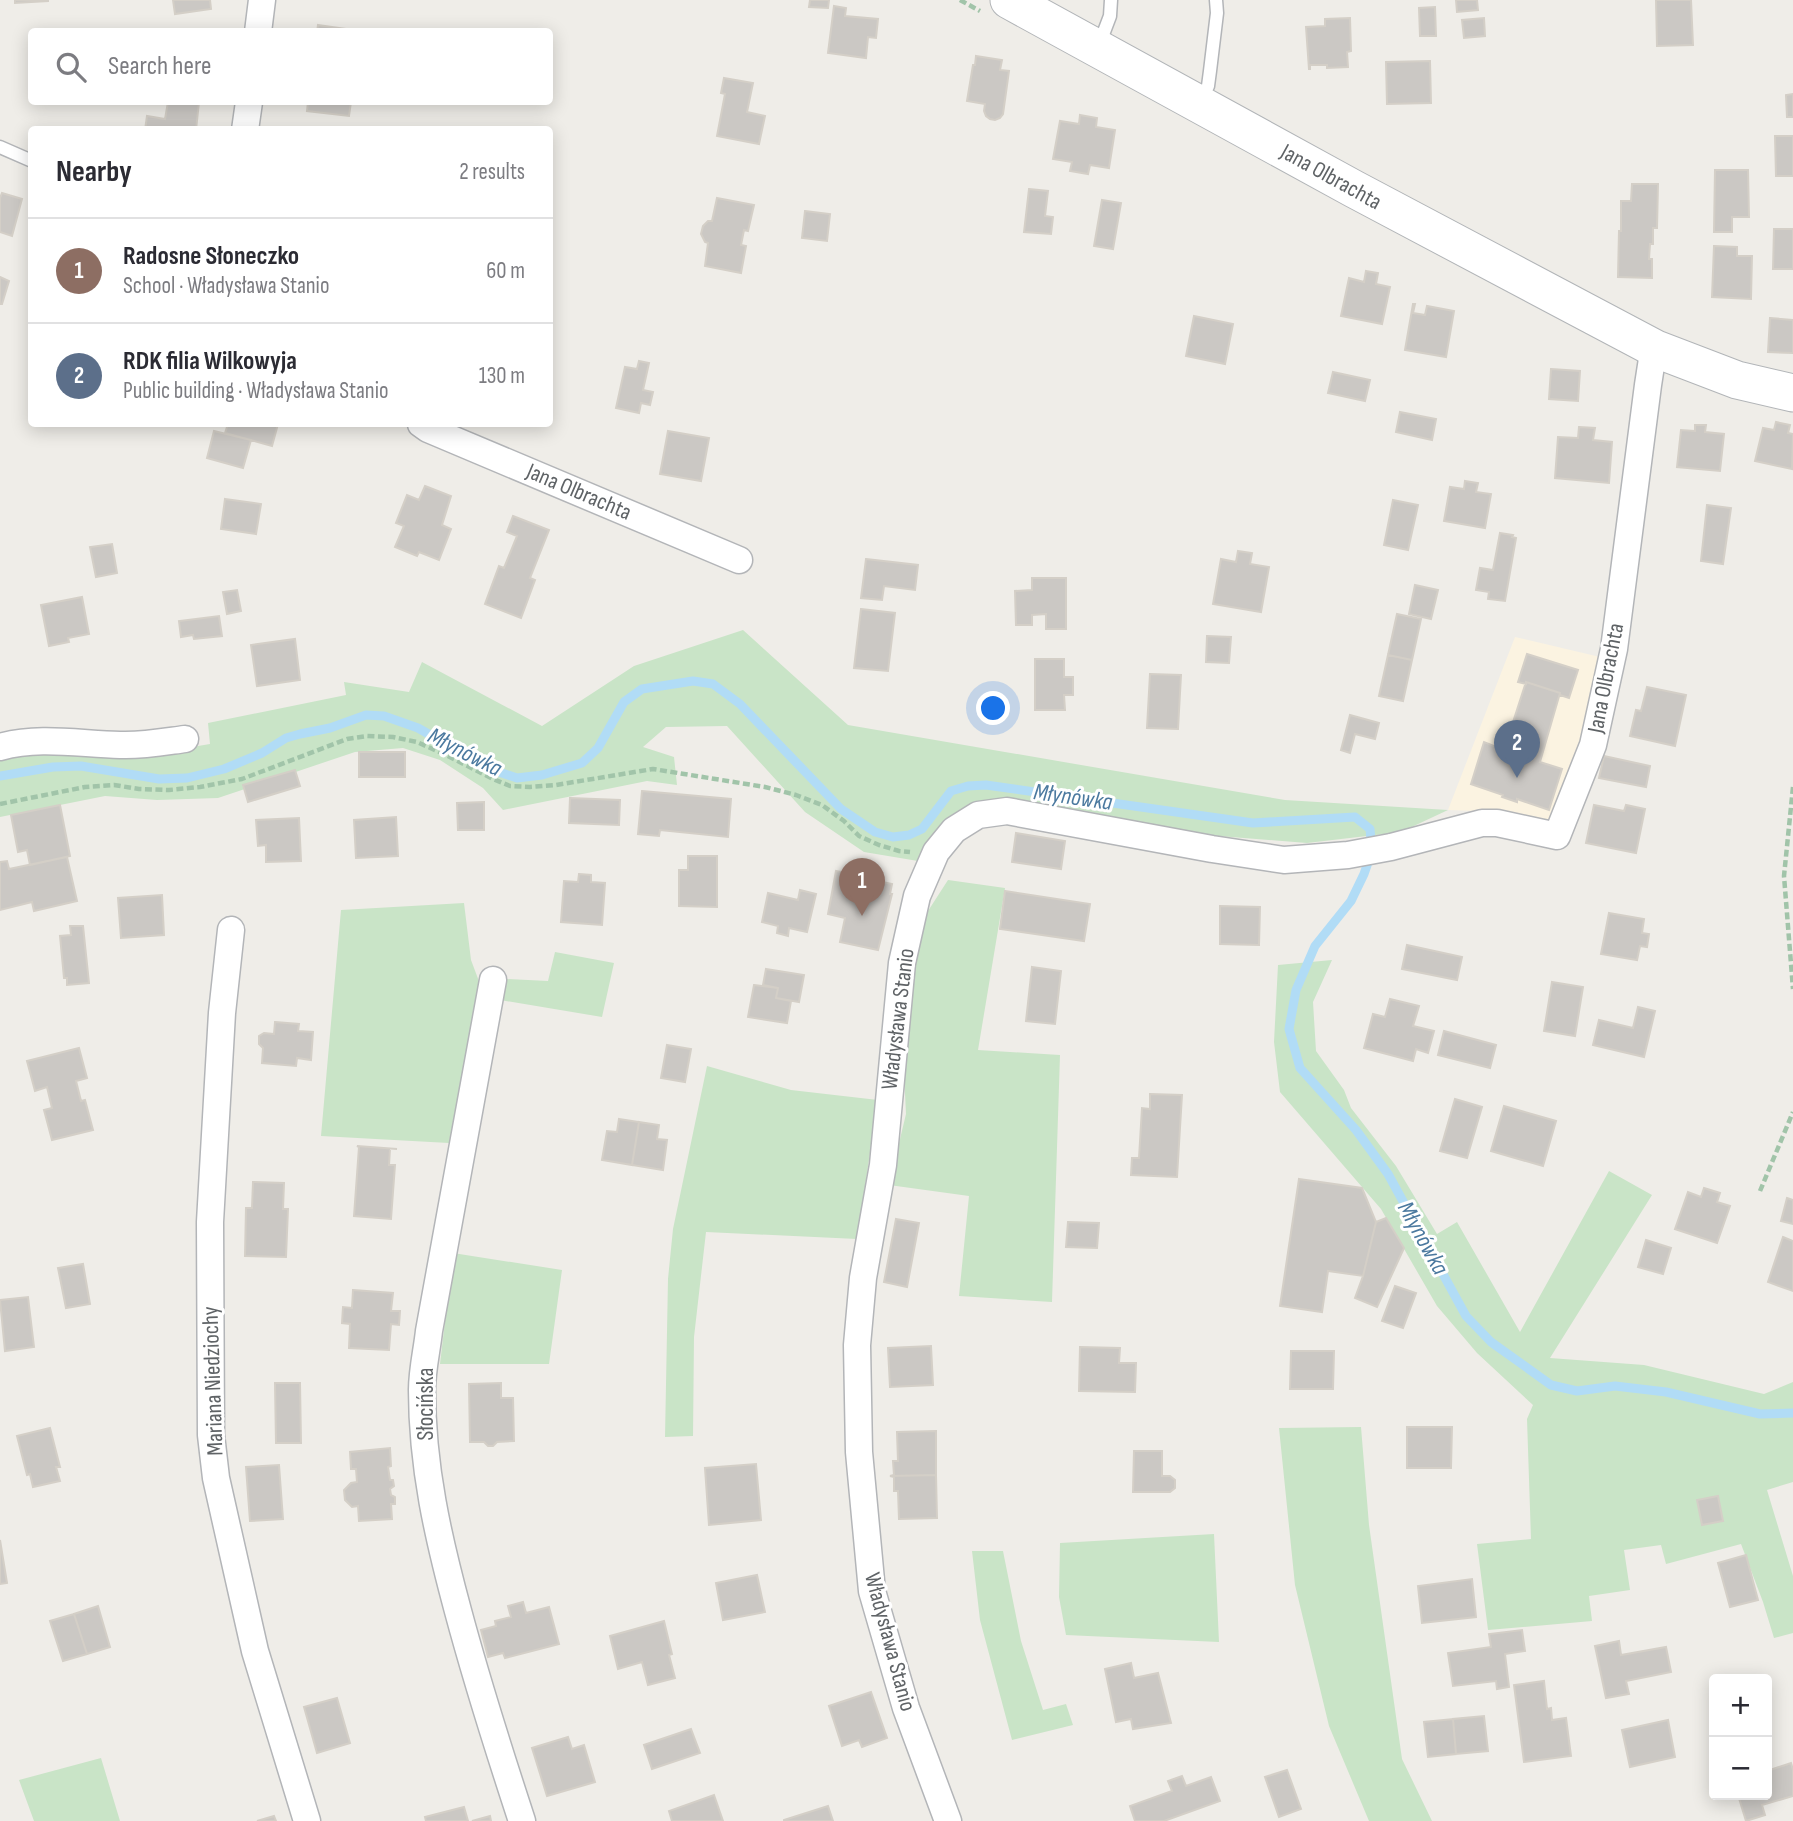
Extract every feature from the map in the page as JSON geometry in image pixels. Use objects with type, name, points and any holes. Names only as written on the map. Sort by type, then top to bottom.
[{"type":"street","points":[[258,28],[262,0]]},
{"type":"street","name":"Jana Olbrachta","points":[[1009,0],[1354,189],[1656,349],[1737,380],[1793,393]]},
{"type":"street","points":[[246,126],[249,105]]},
{"type":"street","name":"Jana Olbrachta","points":[[1558,836],[1593,745],[1614,649],[1648,385],[1656,349]]},
{"type":"street","name":"Jana Olbrachta","points":[[425,427],[739,559]]},
{"type":"street","points":[[0,747],[39,740],[122,746],[185,739]]},
{"type":"street","name":"Władysława Stanio","points":[[948,1821],[906,1708],[872,1591],[859,1452],[857,1345],[863,1278],[883,1166],[902,963],[917,896],[936,852],[954,830],[978,815],[1007,811],[1284,860],[1348,855],[1391,847],[1482,822],[1497,822],[1558,836]]},
{"type":"street","name":"Mariana Niedziochy","points":[[231,930],[222,1013],[210,1222],[211,1435],[216,1478],[256,1651],[307,1821]]},
{"type":"street","name":"Słocińska","points":[[493,980],[429,1331],[422,1387],[431,1504],[442,1553],[476,1680],[522,1821]]},
{"type":"lane","points":[[1098,48],[1110,16],[1111,0]]},
{"type":"lane","points":[[1199,104],[1208,86],[1217,13],[1216,0]]},
{"type":"lane","points":[[0,148],[28,159]]},
{"type":"path","points":[[0,804],[85,787],[114,785],[169,790],[200,787],[242,779],[347,739],[367,736],[393,737],[417,742],[510,786],[556,785],[653,769],[765,787],[822,805],[859,836],[879,845],[899,851],[936,852]]},
{"type":"path","points":[[1793,787],[1784,876],[1793,989]]},
{"type":"path","points":[[1760,1191],[1793,1112]]},
{"type":"shaded area","points":[[1515,637],[1600,657],[1581,748],[1551,826],[1503,812],[1448,810]]},
{"type":"green space","points":[[743,630],[848,725],[1285,800],[1448,810],[1401,832],[1307,843],[1206,835],[1013,800],[932,838],[918,861],[864,852],[805,812],[727,726],[666,727],[643,747],[674,757],[677,785],[647,781],[503,810],[483,788],[440,760],[403,748],[355,752],[218,798],[157,800],[105,796],[0,817],[0,760],[27,752],[144,755],[210,744],[208,723],[346,695],[344,682],[409,692],[422,662],[542,726],[634,666]]},
{"type":"green space","points":[[948,880],[1005,888],[978,1050],[1060,1055],[1052,1302],[959,1296],[969,1196],[889,1185],[906,1114],[903,1052],[908,982],[928,911]]},
{"type":"green space","points":[[464,903],[471,960],[480,984],[449,1143],[321,1136],[341,910]]},
{"type":"green space","points":[[555,952],[614,963],[602,1017],[500,1000],[506,979],[548,981]]},
{"type":"green space","points":[[1332,960],[1313,1002],[1316,1051],[1344,1090],[1351,1108],[1396,1166],[1437,1234],[1457,1222],[1520,1332],[1609,1171],[1652,1195],[1550,1358],[1644,1365],[1764,1394],[1793,1382],[1793,1482],[1767,1490],[1793,1576],[1793,1633],[1774,1638],[1741,1544],[1666,1564],[1661,1545],[1624,1550],[1630,1590],[1589,1596],[1592,1621],[1488,1630],[1477,1544],[1531,1539],[1527,1419],[1533,1405],[1477,1353],[1437,1306],[1381,1209],[1280,1092],[1274,1042],[1278,965]]},
{"type":"green space","points":[[707,1066],[791,1090],[878,1100],[857,1239],[706,1232],[694,1337],[693,1436],[665,1437],[668,1279],[673,1229]]},
{"type":"green space","points":[[453,1253],[562,1270],[549,1364],[440,1364]]},
{"type":"green space","points":[[1361,1427],[1369,1525],[1402,1759],[1432,1821],[1369,1821],[1329,1726],[1295,1585],[1279,1428]]},
{"type":"green space","points":[[1214,1534],[1219,1642],[1066,1635],[1059,1597],[1060,1543]]},
{"type":"green space","points":[[972,1551],[1003,1551],[1021,1641],[1043,1710],[1066,1704],[1073,1725],[1012,1740],[980,1620]]},
{"type":"green space","points":[[101,1758],[120,1821],[34,1821],[19,1780]]},
{"type":"building","points":[[15,0],[48,0],[48,1],[15,3]]},
{"type":"building","points":[[173,0],[210,0],[211,9],[175,14]]},
{"type":"building","points":[[810,0],[829,0],[828,8],[809,7]]},
{"type":"building","points":[[1456,0],[1477,0],[1478,10],[1457,12]]},
{"type":"building","points":[[1656,0],[1691,0],[1693,45],[1657,46]]},
{"type":"building","points":[[834,6],[846,8],[845,16],[878,19],[876,38],[868,37],[866,58],[828,53]]},
{"type":"building","points":[[1435,7],[1436,36],[1420,36],[1419,8]]},
{"type":"building","points":[[1350,18],[1351,51],[1347,52],[1348,67],[1327,68],[1327,65],[1310,65],[1309,69],[1306,27],[1325,26],[1325,19]]},
{"type":"building","points":[[1484,18],[1485,36],[1464,38],[1462,20]]},
{"type":"building","points":[[318,25],[340,28],[318,28]]},
{"type":"building","points":[[976,56],[1002,60],[1000,70],[1009,71],[1003,114],[995,120],[986,116],[985,104],[967,101]]},
{"type":"building","points":[[1430,61],[1431,103],[1387,104],[1386,62]]},
{"type":"building","points":[[724,78],[753,83],[747,112],[765,116],[759,144],[717,136],[725,94],[721,93]]},
{"type":"building","points":[[1793,94],[1793,117],[1787,117],[1786,95]]},
{"type":"building","points":[[167,105],[199,105],[196,126],[146,126],[147,116],[165,119]]},
{"type":"building","points":[[308,105],[351,105],[349,116],[307,111]]},
{"type":"building","points":[[1080,115],[1097,118],[1096,127],[1115,130],[1109,168],[1090,165],[1088,174],[1070,171],[1072,162],[1053,159],[1060,121],[1079,124]]},
{"type":"building","points":[[1775,136],[1793,136],[1793,176],[1776,176]]},
{"type":"building","points":[[1715,170],[1748,170],[1749,217],[1732,217],[1732,232],[1714,232]]},
{"type":"building","points":[[1632,184],[1658,184],[1657,228],[1653,228],[1649,259],[1652,259],[1652,278],[1618,277],[1621,201],[1631,201]]},
{"type":"building","points":[[1029,189],[1048,191],[1045,216],[1053,217],[1051,234],[1024,232]]},
{"type":"building","points":[[2,193],[22,199],[12,236],[0,232]]},
{"type":"building","points":[[717,198],[754,205],[748,231],[744,230],[741,245],[746,246],[741,273],[705,266],[708,243],[701,234],[703,226],[712,221]]},
{"type":"building","points":[[1102,200],[1121,203],[1113,249],[1094,246]]},
{"type":"building","points":[[805,211],[830,214],[827,241],[802,238]]},
{"type":"building","points":[[1774,229],[1793,229],[1793,269],[1773,269]]},
{"type":"building","points":[[1714,246],[1737,247],[1737,256],[1752,256],[1751,299],[1712,297]]},
{"type":"building","points":[[1366,271],[1378,273],[1376,284],[1390,287],[1382,324],[1341,316],[1349,278],[1364,282]]},
{"type":"building","points":[[0,277],[9,281],[2,304],[0,304]]},
{"type":"building","points":[[1413,304],[1413,313],[1425,315],[1427,306],[1454,311],[1446,357],[1405,350]]},
{"type":"building","points":[[1194,316],[1233,324],[1225,364],[1186,356]]},
{"type":"building","points":[[1770,318],[1793,320],[1793,353],[1768,352]]},
{"type":"building","points":[[639,361],[649,363],[643,390],[653,392],[650,405],[641,403],[639,413],[616,408],[625,367],[637,369]]},
{"type":"building","points":[[1551,369],[1580,371],[1578,401],[1549,399]]},
{"type":"building","points":[[1333,372],[1370,380],[1365,401],[1328,393]]},
{"type":"building","points":[[1400,412],[1436,419],[1432,440],[1396,432]]},
{"type":"building","points":[[1776,422],[1790,425],[1788,433],[1793,434],[1792,469],[1755,461],[1763,428],[1774,430]]},
{"type":"building","points":[[1695,425],[1706,425],[1705,432],[1724,434],[1720,471],[1677,467],[1681,430],[1695,431]]},
{"type":"building","points":[[227,427],[277,427],[272,446],[225,433]]},
{"type":"building","points":[[1579,427],[1595,428],[1593,440],[1612,442],[1609,483],[1555,478],[1558,437],[1578,438]]},
{"type":"building","points":[[214,431],[251,440],[243,468],[207,458]]},
{"type":"building","points":[[668,431],[709,438],[701,481],[660,474]]},
{"type":"building","points":[[1465,481],[1478,483],[1476,492],[1491,494],[1485,528],[1444,521],[1450,487],[1464,489]]},
{"type":"building","points":[[425,486],[451,496],[442,525],[451,529],[439,560],[419,552],[417,556],[395,547],[404,526],[396,523],[407,495],[419,500]]},
{"type":"building","points":[[225,499],[261,504],[256,534],[221,529]]},
{"type":"building","points":[[1393,500],[1418,505],[1408,550],[1384,545]]},
{"type":"building","points":[[1707,505],[1731,508],[1723,564],[1701,561]]},
{"type":"building","points":[[513,516],[549,530],[530,578],[535,580],[521,618],[485,604],[499,566],[504,568],[517,536],[507,532]]},
{"type":"building","points":[[1500,533],[1516,538],[1505,601],[1488,599],[1489,592],[1476,590],[1480,568],[1493,570]]},
{"type":"building","points":[[112,544],[117,573],[96,577],[90,547]]},
{"type":"building","points":[[1238,551],[1252,553],[1250,564],[1269,567],[1261,612],[1213,604],[1221,559],[1236,562]]},
{"type":"building","points":[[866,559],[918,565],[915,590],[884,586],[882,600],[861,598]]},
{"type":"building","points":[[1032,578],[1066,578],[1066,629],[1046,629],[1046,614],[1032,615],[1032,625],[1016,625],[1015,591],[1032,590]]},
{"type":"building","points":[[1415,585],[1438,590],[1431,619],[1409,614]]},
{"type":"building","points":[[237,590],[241,611],[227,614],[223,592]]},
{"type":"building","points":[[82,597],[89,634],[68,638],[69,642],[49,646],[41,605]]},
{"type":"building","points":[[861,609],[895,613],[888,671],[854,668]]},
{"type":"building","points":[[1397,614],[1421,619],[1412,660],[1388,655]]},
{"type":"building","points":[[219,616],[222,636],[194,639],[193,635],[181,637],[179,621]]},
{"type":"building","points":[[1207,636],[1231,637],[1229,663],[1206,662]]},
{"type":"building","points":[[295,639],[300,680],[257,686],[251,645]]},
{"type":"building","points":[[1527,654],[1578,670],[1569,698],[1526,682],[1518,682]]},
{"type":"building","points":[[1388,655],[1412,660],[1403,701],[1379,696]]},
{"type":"building","points":[[1035,659],[1064,659],[1064,677],[1073,677],[1073,695],[1064,695],[1065,710],[1035,710]]},
{"type":"building","points":[[1150,674],[1181,675],[1178,729],[1147,728]]},
{"type":"building","points":[[1526,682],[1560,693],[1540,762],[1562,769],[1549,810],[1502,797],[1503,795],[1471,784],[1484,742],[1504,750]]},
{"type":"building","points":[[1647,687],[1686,695],[1675,746],[1630,736],[1636,710],[1641,711]]},
{"type":"building","points":[[1350,715],[1379,723],[1375,739],[1355,734],[1350,753],[1341,750]]},
{"type":"building","points":[[359,752],[405,752],[405,777],[359,777]]},
{"type":"building","points":[[1604,756],[1650,766],[1646,787],[1599,778]]},
{"type":"building","points":[[295,770],[300,786],[248,802],[243,785]]},
{"type":"building","points":[[642,791],[731,799],[728,837],[660,830],[659,836],[638,834]]},
{"type":"building","points":[[570,798],[620,800],[619,825],[569,823]]},
{"type":"building","points":[[484,802],[484,830],[458,830],[457,803]]},
{"type":"building","points":[[60,805],[70,856],[30,865],[27,850],[18,852],[11,815]]},
{"type":"building","points":[[1594,805],[1624,811],[1626,805],[1645,809],[1636,853],[1586,843]]},
{"type":"building","points":[[396,817],[398,856],[356,858],[354,820]]},
{"type":"building","points":[[299,818],[301,861],[266,862],[266,845],[258,846],[256,820]]},
{"type":"building","points":[[1016,833],[1065,841],[1061,869],[1012,862]]},
{"type":"building","points":[[688,856],[717,856],[717,907],[679,906],[679,870],[688,870]]},
{"type":"building","points":[[67,857],[77,901],[34,911],[32,902],[0,910],[0,862],[7,861],[9,869]]},
{"type":"building","points":[[836,871],[892,884],[878,950],[840,942],[845,918],[828,914]]},
{"type":"building","points":[[579,874],[591,875],[591,882],[605,883],[602,925],[561,922],[564,881],[578,882]]},
{"type":"building","points":[[800,890],[816,894],[807,932],[789,928],[788,936],[777,933],[778,926],[762,922],[768,893],[798,900]]},
{"type":"building","points":[[1005,891],[1090,904],[1084,941],[1000,929]]},
{"type":"building","points":[[162,895],[164,935],[121,938],[118,898]]},
{"type":"building","points":[[1220,906],[1260,907],[1259,945],[1220,944]]},
{"type":"building","points":[[1609,913],[1644,919],[1642,933],[1649,934],[1647,947],[1640,946],[1637,960],[1601,954]]},
{"type":"building","points":[[70,926],[83,926],[89,983],[67,985],[67,978],[64,978],[60,936],[71,935]]},
{"type":"building","points":[[1407,945],[1462,957],[1457,980],[1402,969]]},
{"type":"building","points":[[1032,967],[1061,971],[1055,1024],[1026,1021]]},
{"type":"building","points":[[766,969],[804,975],[799,1002],[776,998],[778,988],[763,985]]},
{"type":"building","points":[[1552,982],[1583,987],[1575,1036],[1544,1031]]},
{"type":"building","points":[[754,985],[778,988],[776,998],[791,1001],[787,1023],[748,1017]]},
{"type":"building","points":[[1390,999],[1419,1006],[1413,1026],[1434,1031],[1428,1053],[1416,1049],[1413,1061],[1364,1048],[1373,1014],[1385,1017]]},
{"type":"building","points":[[1638,1007],[1655,1011],[1644,1057],[1593,1045],[1599,1020],[1633,1028]]},
{"type":"building","points":[[275,1022],[299,1024],[298,1031],[313,1032],[311,1060],[297,1058],[296,1066],[262,1063],[263,1048],[259,1044],[259,1036],[264,1033],[274,1034]]},
{"type":"building","points":[[1444,1031],[1496,1045],[1490,1068],[1438,1055]]},
{"type":"building","points":[[667,1045],[691,1049],[685,1082],[661,1078]]},
{"type":"building","points":[[79,1048],[87,1078],[76,1081],[81,1101],[85,1100],[93,1130],[52,1140],[44,1110],[52,1108],[47,1087],[35,1091],[27,1061]]},
{"type":"building","points":[[1150,1094],[1182,1095],[1177,1177],[1131,1175],[1132,1158],[1139,1158],[1142,1108],[1150,1109]]},
{"type":"building","points":[[1455,1099],[1482,1107],[1467,1158],[1440,1151]]},
{"type":"building","points":[[1504,1106],[1556,1121],[1543,1166],[1491,1151]]},
{"type":"building","points":[[619,1119],[639,1122],[632,1165],[602,1160],[607,1131],[617,1132]]},
{"type":"building","points":[[639,1122],[659,1125],[657,1139],[667,1140],[663,1170],[632,1165]]},
{"type":"building","points":[[357,1146],[397,1149],[390,1149],[389,1165],[395,1165],[391,1219],[354,1216]]},
{"type":"building","points":[[1299,1179],[1362,1188],[1376,1222],[1363,1276],[1328,1271],[1322,1312],[1280,1306]]},
{"type":"building","points":[[253,1182],[284,1183],[283,1209],[288,1209],[286,1257],[245,1256],[246,1208],[252,1208]]},
{"type":"building","points":[[1704,1188],[1720,1193],[1717,1202],[1730,1206],[1717,1243],[1675,1229],[1688,1192],[1701,1197]]},
{"type":"building","points":[[1787,1198],[1793,1200],[1793,1224],[1781,1221]]},
{"type":"building","points":[[1386,1218],[1404,1248],[1377,1307],[1355,1298],[1376,1222]]},
{"type":"building","points":[[896,1219],[919,1223],[907,1287],[884,1282]]},
{"type":"building","points":[[1068,1222],[1099,1223],[1097,1248],[1066,1247]]},
{"type":"building","points":[[1783,1237],[1793,1241],[1793,1291],[1768,1282]]},
{"type":"building","points":[[1646,1240],[1671,1248],[1663,1274],[1638,1267]]},
{"type":"building","points":[[83,1264],[90,1304],[66,1308],[58,1268]]},
{"type":"building","points":[[1395,1286],[1416,1293],[1403,1328],[1382,1321]]},
{"type":"building","points":[[353,1290],[393,1293],[391,1311],[400,1311],[399,1325],[391,1324],[389,1350],[349,1348],[350,1324],[342,1323],[343,1307],[352,1308]]},
{"type":"building","points":[[28,1297],[34,1347],[5,1351],[0,1300]]},
{"type":"building","points":[[931,1346],[933,1385],[890,1387],[888,1348]]},
{"type":"building","points":[[1080,1347],[1120,1348],[1119,1363],[1136,1363],[1135,1392],[1079,1391]]},
{"type":"building","points":[[1291,1351],[1334,1351],[1333,1389],[1290,1389]]},
{"type":"building","points":[[275,1383],[300,1383],[301,1443],[276,1443]]},
{"type":"building","points":[[501,1383],[501,1398],[513,1398],[514,1441],[497,1442],[493,1446],[484,1442],[470,1442],[469,1384]]},
{"type":"building","points":[[1407,1427],[1452,1427],[1451,1468],[1407,1468]]},
{"type":"building","points":[[50,1428],[60,1467],[56,1467],[60,1481],[33,1487],[30,1474],[27,1475],[17,1436]]},
{"type":"building","points":[[936,1431],[936,1475],[890,1476],[894,1475],[893,1461],[898,1461],[897,1432]]},
{"type":"building","points":[[390,1448],[391,1466],[388,1467],[394,1486],[390,1489],[391,1495],[395,1497],[395,1504],[391,1504],[392,1519],[359,1521],[358,1506],[352,1507],[345,1500],[344,1490],[351,1483],[357,1482],[356,1469],[351,1469],[350,1452]]},
{"type":"building","points":[[1134,1451],[1162,1451],[1162,1476],[1170,1476],[1175,1480],[1175,1488],[1170,1492],[1133,1492]]},
{"type":"building","points":[[756,1464],[761,1520],[709,1525],[705,1468]]},
{"type":"building","points":[[279,1465],[283,1519],[250,1521],[246,1467]]},
{"type":"building","points":[[936,1475],[937,1518],[899,1519],[898,1491],[894,1491],[894,1477],[890,1476]]},
{"type":"building","points":[[1718,1496],[1723,1521],[1702,1525],[1697,1500]]},
{"type":"building","points":[[0,1540],[7,1583],[0,1584]]},
{"type":"building","points":[[1746,1555],[1758,1600],[1730,1607],[1718,1563]]},
{"type":"building","points":[[757,1575],[765,1612],[723,1620],[716,1583]]},
{"type":"building","points":[[1472,1579],[1476,1617],[1422,1623],[1418,1586]]},
{"type":"building","points":[[523,1602],[526,1613],[549,1607],[559,1644],[505,1658],[503,1653],[488,1657],[481,1630],[496,1626],[495,1621],[511,1617],[508,1606]]},
{"type":"building","points":[[98,1606],[110,1647],[87,1654],[74,1614]]},
{"type":"building","points":[[74,1614],[87,1654],[63,1661],[50,1621]]},
{"type":"building","points":[[664,1621],[675,1678],[648,1685],[642,1662],[618,1669],[610,1636]]},
{"type":"building","points":[[1522,1630],[1525,1651],[1505,1654],[1509,1687],[1497,1689],[1496,1681],[1453,1686],[1448,1653],[1491,1647],[1489,1634]]},
{"type":"building","points":[[1619,1641],[1621,1655],[1666,1647],[1671,1672],[1626,1681],[1629,1694],[1606,1698],[1595,1646]]},
{"type":"building","points":[[1131,1663],[1134,1678],[1158,1673],[1171,1723],[1133,1729],[1131,1719],[1116,1722],[1105,1669]]},
{"type":"building","points":[[1544,1681],[1547,1709],[1551,1708],[1552,1720],[1566,1718],[1571,1756],[1524,1762],[1514,1685]]},
{"type":"building","points":[[871,1692],[887,1738],[862,1747],[859,1740],[842,1746],[829,1706]]},
{"type":"building","points":[[337,1698],[350,1743],[317,1753],[304,1707]]},
{"type":"building","points":[[1484,1716],[1488,1751],[1456,1754],[1453,1719]]},
{"type":"building","points":[[1453,1719],[1456,1754],[1428,1757],[1424,1722]]},
{"type":"building","points":[[1668,1720],[1675,1757],[1630,1767],[1622,1730]]},
{"type":"building","points":[[691,1729],[700,1753],[652,1769],[644,1745]]},
{"type":"building","points":[[568,1737],[572,1749],[584,1745],[595,1782],[547,1796],[532,1748]]},
{"type":"building","points":[[1791,1763],[1793,1796],[1762,1805],[1765,1815],[1746,1821],[1740,1800],[1772,1800],[1772,1769]]},
{"type":"building","points":[[1287,1770],[1301,1809],[1279,1817],[1265,1777]]},
{"type":"building","points":[[1182,1776],[1186,1786],[1211,1777],[1220,1801],[1164,1821],[1135,1821],[1130,1806],[1172,1791],[1168,1781]]},
{"type":"building","points":[[714,1795],[723,1821],[672,1821],[669,1811]]},
{"type":"building","points":[[828,1806],[833,1821],[784,1821],[784,1820]]},
{"type":"building","points":[[464,1807],[468,1821],[426,1821],[425,1817]]},
{"type":"building","points":[[274,1816],[276,1821],[257,1821]]},
{"type":"building","points":[[490,1816],[491,1821],[472,1821]]},
{"type":"waterway","name":"Młynówka","points":[[0,776],[53,767],[81,766],[159,779],[187,778],[224,769],[262,753],[286,738],[330,728],[366,715],[384,716],[418,728],[490,769],[517,778],[542,775],[582,763],[598,748],[624,702],[642,689],[693,681],[713,684],[740,704],[841,809],[875,832],[893,837],[909,835],[922,829],[951,791],[986,785],[1253,823],[1355,817],[1370,829],[1372,851],[1351,901],[1315,946],[1296,990],[1289,1029],[1300,1068],[1356,1130],[1388,1174],[1466,1316],[1491,1342],[1551,1385],[1577,1391],[1615,1386],[1666,1392],[1760,1414],[1793,1413]]},
{"type":"place","name":"RDK filia Wilkowyja","points":[[1517,778]]},
{"type":"place","name":"Radosne Słoneczko","points":[[862,916]]}]
